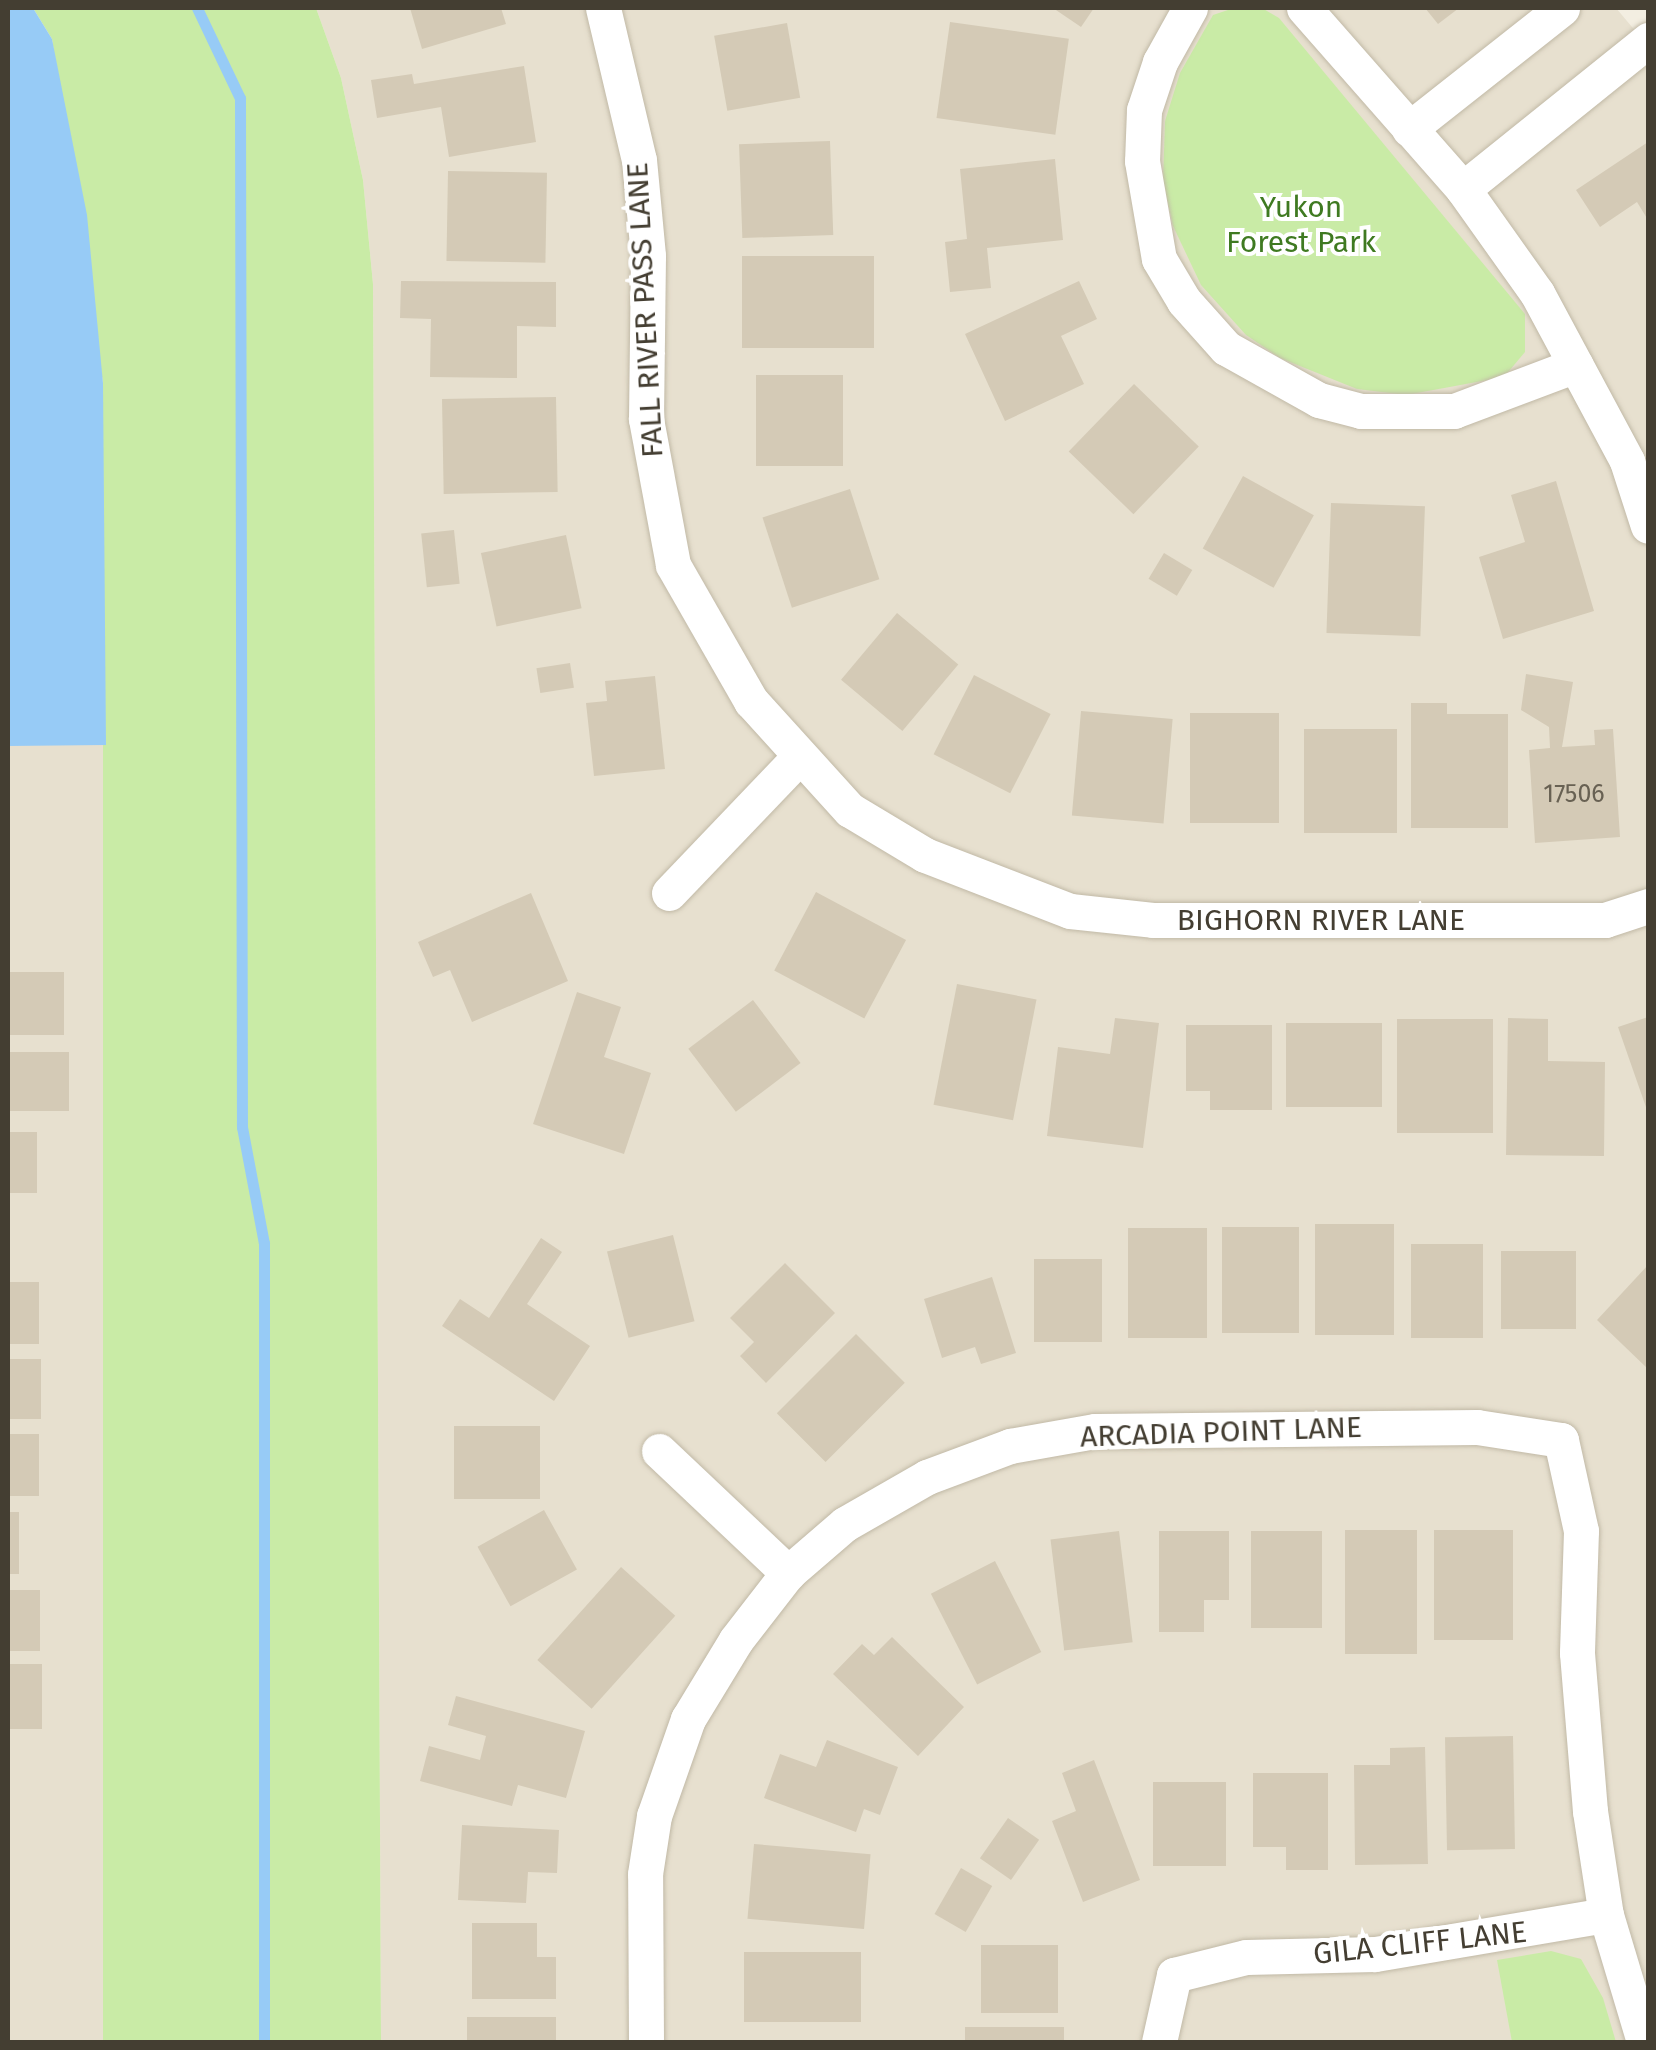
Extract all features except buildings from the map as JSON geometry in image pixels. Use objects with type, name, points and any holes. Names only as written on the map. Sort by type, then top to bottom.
[{"type":"street","name":"FALL RIVER PASS LANE","points":[[603,8],[639,160],[648,256],[646,420],[673,565],[731,670],[798,758],[850,810],[996,888]]},
{"type":"street","points":[[1190,8],[1160,62],[1144,110],[1142,161],[1159,259],[1184,300],[1226,348],[1318,400],[1375,412],[1454,411],[1576,364]]},
{"type":"street","points":[[1304,8],[1463,189],[1536,293],[1628,461],[1648,526]]},
{"type":"street","points":[[1409,129],[1562,8]]},
{"type":"street","points":[[1463,189],[1648,40]]},
{"type":"street","points":[[669,893],[798,758]]},
{"type":"street","name":"BIGHORN RIVER LANE","points":[[996,888],[1070,910],[1153,920],[1605,920],[1648,906]]},
{"type":"street","name":"ARCADIA POINT LANE","points":[[646,2042],[645,1874],[669,1768],[688,1720],[726,1656],[788,1573],[845,1524],[928,1478],[1010,1446],[1095,1431],[1477,1427],[1561,1440],[1581,1531],[1581,1726],[1606,1915]]},
{"type":"street","points":[[659,1450],[788,1573]]},
{"type":"street","points":[[1606,1915],[1644,2042]]},
{"type":"street","name":"GILA CLIFF LANE","points":[[1159,2042],[1174,1975],[1246,1957],[1375,1954],[1606,1915]]},
{"type":"shaded area","points":[[316,8],[1616,8],[1648,46],[1648,2042],[381,2042],[373,284],[363,180],[341,78]]},
{"type":"shaded area","points":[[8,745],[106,745],[106,2042],[8,2042]]},
{"type":"green space","points":[[33,8],[316,8],[341,78],[363,180],[373,284],[381,2042],[103,2042],[103,383],[52,39]]},
{"type":"green space","name":"Yukon Forest Park","points":[[1234,8],[1262,8],[1279,18],[1525,314],[1525,352],[1504,377],[1406,395],[1357,389],[1280,358],[1246,335],[1201,285],[1173,226],[1163,181],[1165,121],[1180,73],[1213,15]]},
{"type":"green space","points":[[1551,1951],[1581,1959],[1603,1998],[1616,2042],[1512,2042],[1497,1960]]},
{"type":"water","points":[[8,8],[33,8],[52,39],[87,215],[103,383],[106,745],[8,746]]},
{"type":"waterway","points":[[197,8],[240,98],[242,1127],[264,1243],[264,2042]]}]
